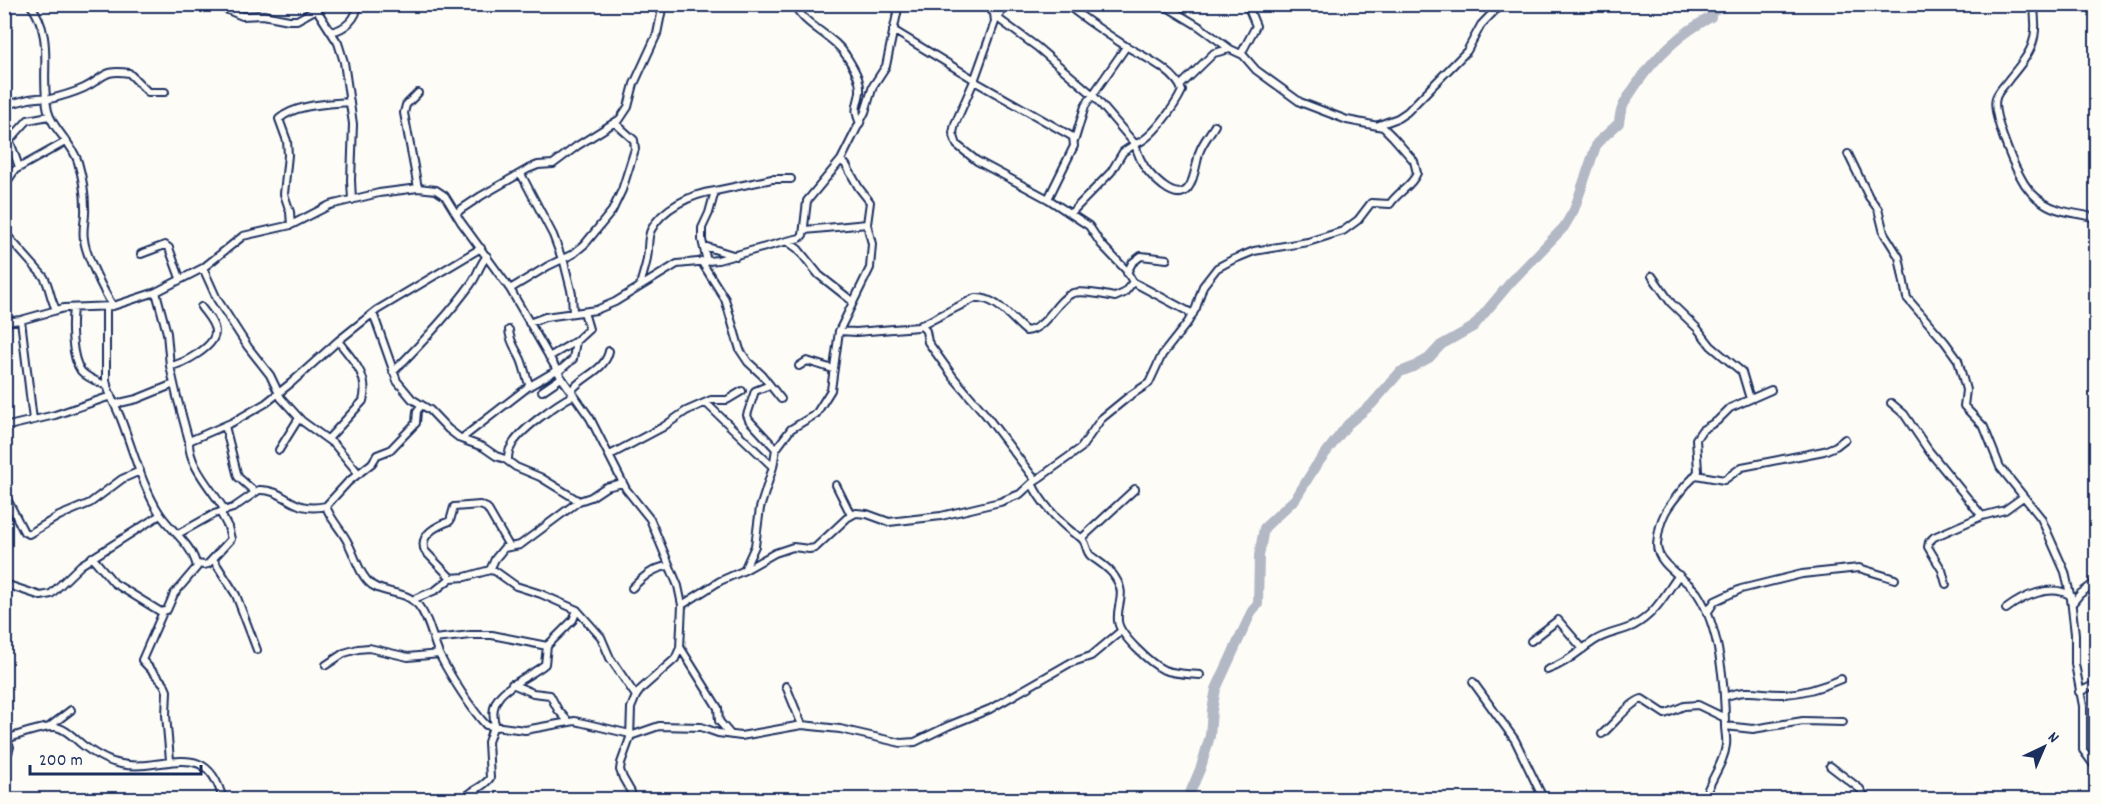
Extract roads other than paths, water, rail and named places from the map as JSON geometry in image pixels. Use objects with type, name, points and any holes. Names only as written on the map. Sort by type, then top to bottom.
[{"type":"street","points":[[30,4],[40,22],[46,47],[46,98],[50,116],[75,155],[86,208],[83,232],[85,248],[109,307],[107,386],[160,515],[178,534],[197,564],[204,566],[231,539],[222,512],[191,455],[170,366],[167,333],[156,292]]},
{"type":"street","points":[[213,4],[242,16],[263,15],[288,21],[297,20],[314,7],[342,52],[353,124],[352,200]]},
{"type":"street","points":[[331,32],[349,23],[357,12],[358,4]]},
{"type":"street","points":[[457,214],[481,196],[520,174],[538,165],[553,164],[615,123],[628,107],[634,84],[657,34],[663,4]]},
{"type":"street","points":[[794,4],[801,15],[843,50],[848,59],[859,81],[860,90],[855,110],[860,123]]},
{"type":"street","points":[[798,249],[797,244],[805,230],[807,201],[841,160],[860,123],[873,86],[888,61],[899,4]]},
{"type":"street","points":[[984,4],[996,18],[1037,47],[1093,95],[1135,144],[1150,176],[1174,193],[1180,194],[1190,186],[1200,150],[1215,125]]},
{"type":"street","points":[[1005,4],[996,18],[975,80],[955,124],[953,133],[957,145],[976,161],[1071,213],[1089,226],[1133,282],[1194,314]]},
{"type":"street","points":[[1066,4],[1126,46],[1154,62],[1181,85],[1182,91],[1178,100],[1146,140],[1124,152],[1111,172],[1071,213]]},
{"type":"street","points":[[1162,4],[1200,27],[1230,50],[1243,56],[1256,69],[1300,102],[1347,120],[1379,125],[1407,112],[1467,51],[1481,25],[1501,4]]},
{"type":"street","points":[[1243,56],[1243,48],[1256,26],[1246,4]]},
{"type":"street","points":[[2033,4],[2037,22],[2034,41],[2022,63],[1998,92],[1995,100],[1996,112],[2019,175],[2039,200],[2054,209],[2097,218]]},
{"type":"street","points":[[4,28],[4,39]]},
{"type":"street","points":[[893,30],[1072,135],[1075,140]]},
{"type":"street","points":[[1048,199],[1064,169],[1085,106],[1126,46]]},
{"type":"street","points":[[1181,85],[1214,53],[1230,50]]},
{"type":"street","points":[[19,167],[9,141],[6,105],[84,88],[112,71],[129,73],[148,92],[165,92]]},
{"type":"street","points":[[418,93],[406,105],[404,113],[418,188]]},
{"type":"street","points":[[291,225],[290,212],[284,194],[287,141],[279,119],[285,114],[305,108],[350,102]]},
{"type":"street","points":[[9,141],[28,120],[50,116]]},
{"type":"street","points":[[510,289],[531,275],[573,254],[585,244],[612,211],[622,190],[635,151],[635,143],[628,133],[615,123]]},
{"type":"street","points":[[682,605],[720,581],[766,557],[785,549],[815,548],[851,515],[861,513],[889,522],[950,515],[1015,497],[1081,448],[1101,419],[1149,383],[1162,355],[1194,314],[1203,286],[1217,268],[1254,251],[1308,242],[1337,233],[1358,220],[1371,203],[1390,204],[1397,193],[1411,183],[1417,173],[1413,161],[1394,137],[1379,125]]},
{"type":"street","points":[[4,186],[10,175],[19,167],[68,141]]},
{"type":"street","points":[[1848,154],[1869,197],[1878,209],[1884,233],[1899,257],[1907,298],[1958,360],[1966,390],[1964,406],[1984,427],[1991,440],[1997,462],[2045,525],[2065,572],[2075,634],[2075,664],[2083,706],[2083,750],[2097,768]]},
{"type":"street","points":[[743,571],[755,546],[760,508],[773,467],[776,449],[791,429],[811,418],[821,408],[831,390],[839,331],[870,268],[872,244],[867,224],[870,202],[858,188],[841,160]]},
{"type":"street","points":[[520,174],[553,235],[562,258],[572,294],[573,313]]},
{"type":"street","points":[[640,285],[647,260],[650,232],[665,214],[681,202],[702,193],[772,179],[791,179]]},
{"type":"street","points":[[4,322],[21,320],[56,309],[109,307],[156,292],[203,268],[243,236],[291,225],[330,205],[380,193],[418,188],[436,190],[445,196],[510,289],[559,374],[594,425],[623,483],[650,519],[675,578],[682,605],[680,647],[675,659],[636,696],[630,714],[630,735],[620,770],[633,800]]},
{"type":"street","points":[[715,191],[702,228],[704,262],[725,299],[740,350],[747,362],[781,399]]},
{"type":"street","points":[[4,201],[4,218]]},
{"type":"street","points":[[805,230],[867,224]]},
{"type":"street","points":[[4,232],[44,276],[56,309]]},
{"type":"street","points":[[529,323],[545,317],[584,312],[608,305],[677,264],[736,256],[800,238]]},
{"type":"street","points":[[787,241],[798,249],[819,275],[852,301]]},
{"type":"street","points":[[141,254],[165,245],[169,248],[180,278]]},
{"type":"street","points":[[704,246],[736,256]]},
{"type":"street","points":[[189,441],[225,426],[259,407],[373,313],[481,248]]},
{"type":"street","points":[[393,372],[421,345],[453,307],[471,284],[479,265],[487,256]]},
{"type":"street","points":[[1127,273],[1132,263],[1141,256],[1167,259]]},
{"type":"street","points":[[203,268],[217,299],[248,347],[270,375],[278,393],[299,418],[328,439],[358,474]]},
{"type":"street","points":[[1652,276],[1671,303],[1697,328],[1711,346],[1742,372],[1750,399]]},
{"type":"street","points":[[839,331],[856,332],[921,326],[975,298],[982,298],[995,304],[1020,326],[1030,331],[1070,295],[1084,292],[1119,296],[1133,282]]},
{"type":"street","points":[[170,366],[179,365],[191,358],[202,350],[214,336],[210,320],[201,307]]},
{"type":"street","points":[[73,308],[71,326],[80,369],[85,375],[107,386]]},
{"type":"street","points":[[549,357],[576,341],[589,329],[584,312]]},
{"type":"street","points":[[373,313],[400,386],[421,406],[430,410],[461,439],[483,447],[579,501]]},
{"type":"street","points":[[21,320],[33,420]]},
{"type":"street","points":[[921,326],[927,333],[928,342],[954,378],[985,414],[1034,482],[1039,497],[1072,531],[1082,538],[1089,554],[1108,569],[1120,586],[1121,602],[1118,623],[1121,631],[1146,658],[1162,669],[1200,675]]},
{"type":"street","points":[[509,330],[513,348],[522,361],[530,386]]},
{"type":"street","points":[[328,439],[363,401],[364,397],[364,377],[338,341]]},
{"type":"street","points":[[542,391],[574,358],[576,341]]},
{"type":"street","points":[[508,461],[509,450],[514,441],[601,366],[607,359],[609,351]]},
{"type":"street","points":[[799,366],[807,361],[833,369]]},
{"type":"street","points":[[461,439],[530,386],[559,374]]},
{"type":"street","points":[[115,404],[137,399],[174,384]]},
{"type":"street","points":[[770,386],[755,391],[747,415],[776,449]]},
{"type":"street","points":[[1704,800],[1727,742],[1724,697],[1715,636],[1707,613],[1692,587],[1660,557],[1658,552],[1659,526],[1667,507],[1696,475],[1699,468],[1696,440],[1698,435],[1721,418],[1730,408],[1771,390]]},
{"type":"street","points":[[610,455],[663,427],[686,411],[715,399],[728,400],[742,391]]},
{"type":"street","points":[[4,427],[55,415],[111,396]]},
{"type":"street","points":[[706,403],[773,467]]},
{"type":"street","points":[[1891,403],[1904,414],[1929,451],[1982,516]]},
{"type":"street","points":[[178,534],[259,490],[269,491],[304,508],[326,506],[372,463],[377,455],[390,450],[401,439],[416,423],[417,411],[421,406]]},
{"type":"street","points":[[279,450],[299,418]]},
{"type":"street","points":[[225,426],[238,477],[255,492]]},
{"type":"street","points":[[1696,475],[1724,480],[1742,467],[1832,449],[1845,439]]},
{"type":"street","points":[[4,493],[24,532],[29,534],[58,516],[90,503],[122,479],[141,471]]},
{"type":"street","points":[[490,570],[500,552],[509,546],[520,545],[579,501],[591,497],[606,487],[623,483]]},
{"type":"street","points":[[836,485],[851,515]]},
{"type":"street","points":[[1082,538],[1135,489]]},
{"type":"street","points":[[1946,584],[1942,570],[1928,547],[1929,542],[1934,537],[1982,516],[2005,510],[2023,497]]},
{"type":"street","points":[[326,506],[368,580],[382,589],[402,594],[412,600],[424,616],[439,654],[482,720],[494,727],[525,730],[568,721],[630,735],[660,726],[701,727],[731,735],[759,734],[802,725],[840,729],[901,743],[915,742],[990,708],[1070,663],[1091,656],[1121,631]]},
{"type":"street","points":[[451,578],[425,551],[423,542],[436,526],[450,521],[454,507],[484,506],[509,546]]},
{"type":"street","points":[[4,587],[11,586],[38,595],[51,594],[92,557],[160,515]]},
{"type":"street","points":[[92,557],[114,582],[163,612]]},
{"type":"street","points":[[213,559],[236,595],[257,650]]},
{"type":"street","points":[[170,760],[167,752],[167,690],[142,660],[163,612],[167,610],[178,589],[196,570],[197,564]]},
{"type":"street","points":[[633,588],[649,572],[668,566]]},
{"type":"street","points":[[1707,613],[1715,601],[1741,589],[1802,574],[1859,568],[1895,579]]},
{"type":"street","points":[[412,600],[436,590],[451,578],[490,570],[502,575],[516,586],[577,610],[601,636],[610,658],[636,696]]},
{"type":"street","points":[[1547,670],[1569,660],[1597,639],[1642,620],[1660,605],[1679,575]]},
{"type":"street","points":[[2071,600],[2097,582]]},
{"type":"street","points":[[2006,609],[2020,600],[2045,591],[2062,591],[2071,600]]},
{"type":"street","points":[[463,800],[471,790],[482,786],[490,778],[488,742],[494,727],[493,716],[496,704],[504,690],[545,664],[547,646],[573,620],[577,610]]},
{"type":"street","points":[[1531,641],[1558,620],[1583,649]]},
{"type":"street","points":[[434,639],[492,635],[547,646]]},
{"type":"street","points":[[680,647],[718,708],[719,721],[731,735]]},
{"type":"street","points":[[326,665],[344,653],[358,649],[369,648],[408,657],[439,654]]},
{"type":"street","points":[[1724,697],[1747,691],[1796,693],[1814,690],[1841,679]]},
{"type":"street","points":[[1473,682],[1515,740],[1544,800]]},
{"type":"street","points":[[512,684],[533,693],[550,695],[558,710],[568,721]]},
{"type":"street","points":[[2079,692],[2097,684]]},
{"type":"street","points":[[786,686],[802,725]]},
{"type":"street","points":[[1602,734],[1620,718],[1630,705],[1642,699],[1665,714],[1684,706],[1698,705],[1725,718]]},
{"type":"street","points":[[48,728],[71,710]]},
{"type":"street","points":[[1725,726],[1754,729],[1803,721],[1843,722]]},
{"type":"street","points":[[4,765],[10,747],[5,740],[48,728],[60,729],[87,748],[108,760],[121,764],[137,765],[170,760],[205,766],[215,778],[224,800]]},
{"type":"street","points":[[1830,766],[1860,789],[1867,800]]},
{"type":"waterway","points":[[1187,800],[1201,767],[1210,736],[1216,689],[1252,611],[1258,604],[1259,556],[1264,528],[1296,498],[1315,467],[1348,424],[1371,405],[1400,372],[1429,358],[1441,345],[1473,327],[1510,283],[1564,227],[1574,210],[1597,143],[1619,123],[1622,107],[1636,85],[1669,46],[1711,17],[1711,13],[1725,4]]}]
